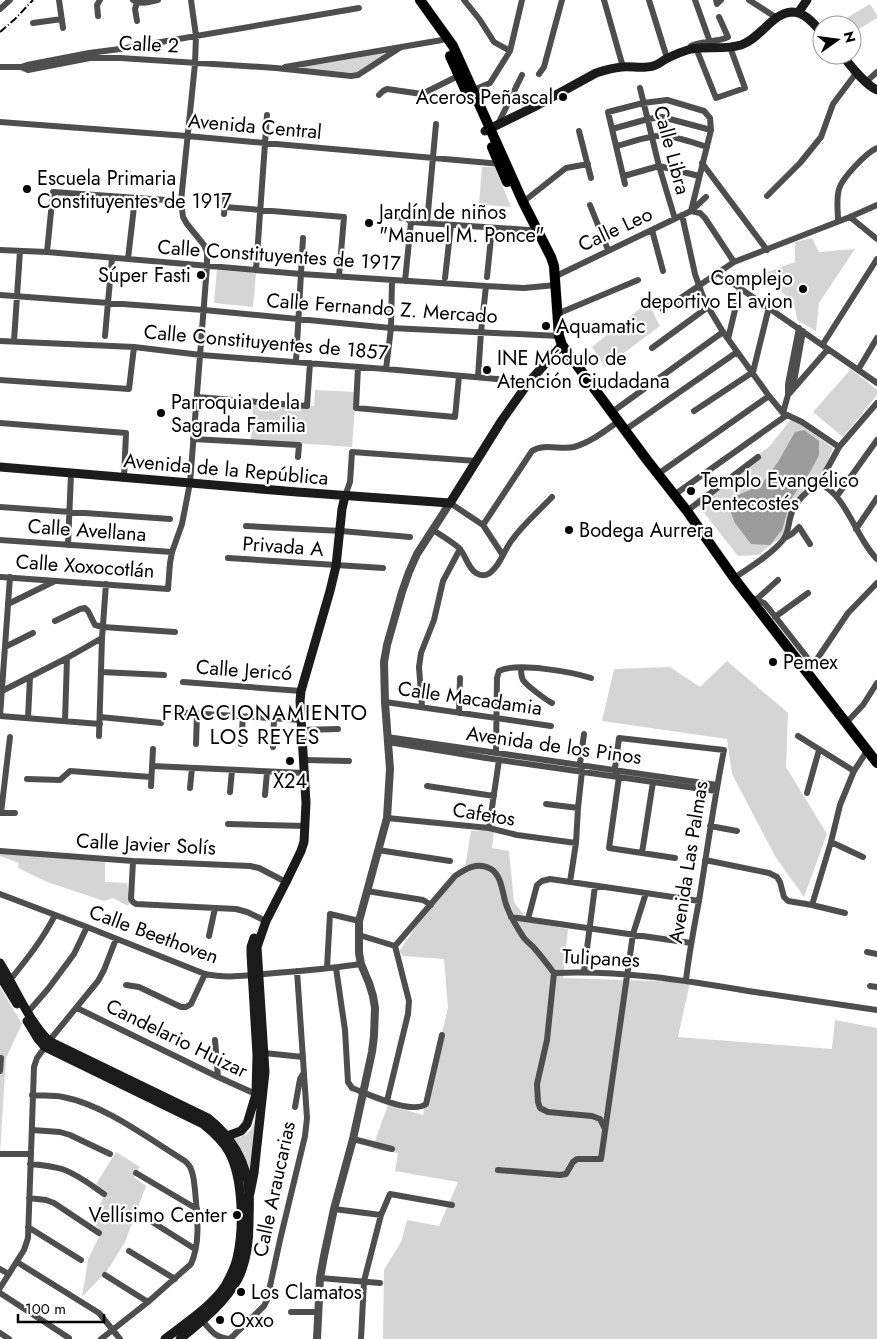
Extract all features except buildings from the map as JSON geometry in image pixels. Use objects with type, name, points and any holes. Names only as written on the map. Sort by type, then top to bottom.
[{"type":"main road","points":[[412,0],[453,46],[470,92]]},
{"type":"main road","points":[[420,0],[444,38],[458,76],[470,92],[491,128],[503,164],[530,230],[555,281]]},
{"type":"main road","points":[[798,13],[807,0]]},
{"type":"main road","points":[[491,128],[607,69],[652,66],[691,49],[739,46],[751,40],[777,18],[790,12],[798,13],[812,21]]},
{"type":"main road","points":[[851,65],[872,88],[877,90]]},
{"type":"main road","points":[[503,164],[554,266],[560,341],[618,421],[687,510],[734,578],[877,763]]},
{"type":"main road","points":[[450,503],[502,420],[560,341]]},
{"type":"main road","name":"Avenida de la República","points":[[0,467],[450,503]]},
{"type":"main road","points":[[250,1193],[254,1174],[259,1095],[257,947],[266,921],[304,842],[306,803],[300,701],[336,566],[345,496]]},
{"type":"main road","points":[[0,963],[47,1044]]},
{"type":"main road","points":[[227,1136],[241,1131],[247,1124],[259,1095],[265,1072],[256,975]]},
{"type":"main road","points":[[0,976],[38,1039],[178,1108],[203,1124],[220,1140],[229,1152],[235,1168],[240,1195],[240,1233],[237,1258],[232,1273],[224,1287],[200,1318],[180,1339]]},
{"type":"main road","points":[[165,1339],[221,1303],[239,1277],[249,1235],[250,1193],[248,1179],[236,1149],[219,1127],[208,1118],[178,1108]]},
{"type":"street","points":[[0,9],[10,0]]},
{"type":"street","points":[[59,0],[63,28]]},
{"type":"street","points":[[98,16],[97,5],[100,0]]},
{"type":"street","points":[[136,21],[135,1],[143,3],[158,0]]},
{"type":"street","points":[[172,552],[182,524],[190,483],[207,266],[207,252],[183,217],[181,201],[195,64],[196,36],[191,0]]},
{"type":"street","points":[[464,0],[494,42],[510,51]]},
{"type":"street","points":[[470,92],[490,83],[510,51],[522,0]]},
{"type":"street","points":[[539,74],[544,67],[562,0]]},
{"type":"street","points":[[604,0],[623,67]]},
{"type":"street","points":[[650,0],[667,58]]},
{"type":"street","points":[[695,0],[710,42]]},
{"type":"street","points":[[749,0],[777,18]]},
{"type":"street","name":"Calle 2","points":[[0,67],[21,67],[80,55],[359,8]]},
{"type":"street","points":[[719,17],[728,37],[718,41],[695,44],[691,49],[716,98],[745,88],[730,47]]},
{"type":"street","points":[[33,23],[62,19]]},
{"type":"street","name":"Calle 2","points":[[276,68],[444,38]]},
{"type":"street","name":"Calle 2","points":[[21,67],[28,70],[90,58],[120,58],[276,68],[351,76],[358,75],[401,47]]},
{"type":"street","points":[[120,49],[120,58]]},
{"type":"street","points":[[767,196],[800,163],[821,136],[833,104],[857,72]]},
{"type":"street","points":[[866,82],[877,72]]},
{"type":"street","points":[[491,128],[522,75]]},
{"type":"street","points":[[379,95],[388,89],[422,94],[458,76]]},
{"type":"street","name":"Calle Libra","points":[[640,88],[674,219]]},
{"type":"street","points":[[625,184],[608,112],[643,103],[666,100],[704,111],[710,118],[712,130],[691,211],[700,213],[705,218],[734,262]]},
{"type":"street","points":[[256,270],[262,210],[267,115]]},
{"type":"street","points":[[612,128],[662,117],[712,130]]},
{"type":"street","name":"Avenida Central","points":[[0,122],[187,136],[503,164]]},
{"type":"street","points":[[427,223],[436,124]]},
{"type":"street","points":[[580,131],[591,178]]},
{"type":"street","points":[[616,146],[652,137],[668,136],[707,147]]},
{"type":"street","points":[[838,221],[838,190],[842,182],[867,154],[877,148]]},
{"type":"street","points":[[702,163],[767,250]]},
{"type":"street","points":[[523,202],[566,168],[588,164]]},
{"type":"street","points":[[624,176],[659,166],[699,176]]},
{"type":"street","points":[[47,252],[52,192],[181,201]]},
{"type":"street","points":[[226,194],[225,211],[262,210],[344,217],[338,276]]},
{"type":"street","name":"Calle Leo","points":[[555,281],[608,248],[691,211],[706,197]]},
{"type":"street","points":[[128,259],[135,198]]},
{"type":"street","points":[[590,205],[608,248]]},
{"type":"street","points":[[663,310],[734,262],[877,205]]},
{"type":"street","name":"Calle Libra","points":[[682,215],[698,285],[708,307],[723,332],[753,372],[768,396],[785,414]]},
{"type":"street","points":[[393,217],[406,218],[411,222],[530,230]]},
{"type":"street","points":[[850,217],[877,239]]},
{"type":"street","points":[[405,281],[411,222]]},
{"type":"street","points":[[445,278],[451,225]]},
{"type":"street","points":[[487,277],[492,228]]},
{"type":"street","points":[[652,230],[663,271]]},
{"type":"street","points":[[296,362],[303,238]]},
{"type":"street","name":"Calle Constituyentes de 1917","points":[[0,250],[47,252],[301,274],[486,286],[524,288],[555,281]]},
{"type":"street","points":[[14,341],[20,251]]},
{"type":"street","points":[[105,336],[112,258]]},
{"type":"street","points":[[788,395],[826,347],[877,259]]},
{"type":"street","points":[[718,273],[877,382]]},
{"type":"street","points":[[386,369],[391,328],[392,280]]},
{"type":"street","points":[[557,314],[638,280]]},
{"type":"street","points":[[478,377],[486,286]]},
{"type":"street","points":[[728,339],[740,289]]},
{"type":"street","name":"Calle Fernando Z. Mercado","points":[[0,295],[204,310],[391,328],[481,332],[560,341]]},
{"type":"street","points":[[652,348],[708,307]]},
{"type":"street","points":[[694,411],[753,372],[769,307]]},
{"type":"street","points":[[674,495],[785,414],[788,384],[801,330]]},
{"type":"street","points":[[612,412],[723,332]]},
{"type":"street","points":[[858,370],[874,350],[877,338]]},
{"type":"street","name":"Calle Constituyentes de 1857","points":[[0,340],[134,347],[201,355],[529,382]]},
{"type":"street","points":[[0,380],[130,389],[134,347]]},
{"type":"street","points":[[625,430],[737,352]]},
{"type":"street","points":[[197,397],[307,406],[310,363]]},
{"type":"street","points":[[358,367],[356,408],[455,417],[459,376]]},
{"type":"street","points":[[658,474],[768,396]]},
{"type":"street","points":[[734,578],[777,547],[784,539],[788,531],[793,508],[819,484],[839,447],[877,403]]},
{"type":"street","points":[[785,414],[802,422],[839,447]]},
{"type":"street","points":[[483,525],[532,451],[540,447],[573,447],[585,443],[618,421]]},
{"type":"street","points":[[0,424],[126,433],[124,478]]},
{"type":"street","points":[[193,439],[299,445],[298,457]]},
{"type":"street","points":[[837,496],[877,440]]},
{"type":"street","points":[[345,496],[350,482],[352,452],[476,461]]},
{"type":"street","points":[[687,510],[758,457]]},
{"type":"street","points":[[68,545],[72,474]]},
{"type":"street","points":[[819,484],[837,496],[864,544],[876,556]]},
{"type":"street","points":[[434,530],[460,549],[467,563],[475,572],[486,575],[498,564],[502,554],[513,538],[552,498]]},
{"type":"street","points":[[856,529],[877,498]]},
{"type":"street","points":[[317,1339],[320,1278],[334,1209],[353,1139],[372,1052],[375,1008],[370,983],[361,964],[359,920],[387,818],[390,769],[384,662],[389,636],[402,592],[417,554],[450,503],[483,525],[502,554]]},
{"type":"street","points":[[0,507],[170,519]]},
{"type":"street","points":[[246,526],[410,537]]},
{"type":"street","points":[[784,539],[798,527],[810,544]]},
{"type":"street","name":"Calle Avellana","points":[[0,540],[172,552]]},
{"type":"street","points":[[422,707],[419,667],[421,653],[434,620],[443,581],[460,549]]},
{"type":"street","name":"Calle Xoxocotlán","points":[[1,577],[168,589],[172,552]]},
{"type":"street","name":"Privada A","points":[[228,558],[383,568]]},
{"type":"street","points":[[10,577],[0,716],[65,721],[161,723]]},
{"type":"street","points":[[8,604],[56,580]]},
{"type":"street","points":[[757,599],[778,580]]},
{"type":"street","points":[[747,595],[764,603],[813,665],[848,613],[877,583]]},
{"type":"street","points":[[99,736],[102,638],[106,584]]},
{"type":"street","points":[[775,617],[808,593]]},
{"type":"street","points":[[55,621],[84,608],[88,611],[95,625],[175,632]]},
{"type":"street","points":[[5,647],[33,633]]},
{"type":"street","points":[[2,691],[102,638]]},
{"type":"street","points":[[65,721],[67,658]]},
{"type":"street","points":[[496,753],[497,678],[499,671],[505,668],[521,668],[577,674],[591,678]]},
{"type":"street","points":[[521,668],[524,682],[552,703]]},
{"type":"street","points":[[101,672],[164,675]]},
{"type":"street","points":[[28,718],[30,677]]},
{"type":"street","points":[[459,713],[460,678]]},
{"type":"street","name":"Calle Jericó","points":[[183,682],[302,691]]},
{"type":"street","points":[[846,723],[863,705],[877,683]]},
{"type":"street","name":"Calle Macadamia","points":[[385,702],[551,726]]},
{"type":"street","points":[[173,712],[301,720]]},
{"type":"street","points":[[196,744],[197,714]]},
{"type":"street","points":[[241,744],[243,717]]},
{"type":"street","points":[[272,747],[274,719]]},
{"type":"street","points":[[301,730],[338,729]]},
{"type":"street","points":[[570,882],[576,843],[584,734]]},
{"type":"street","points":[[798,736],[854,771]]},
{"type":"street","points":[[10,737],[1,813],[15,813]]},
{"type":"street","name":"Avenida Las Palmas","points":[[616,774],[619,738],[724,750],[716,788],[686,980]]},
{"type":"street","name":"Avenida de los Pinos","points":[[387,740],[487,755],[499,760],[581,768],[716,788]]},
{"type":"street","points":[[151,786],[153,749]]},
{"type":"street","points":[[0,750],[8,751]]},
{"type":"street","points":[[807,794],[819,750]]},
{"type":"street","points":[[812,904],[840,805],[854,771],[867,751]]},
{"type":"street","name":"Avenida de los Pinos","points":[[487,755],[496,753],[533,762]]},
{"type":"street","points":[[304,760],[349,761]]},
{"type":"street","points":[[489,828],[499,760]]},
{"type":"street","points":[[152,766],[305,773]]},
{"type":"street","points":[[190,788],[192,768]]},
{"type":"street","points":[[230,792],[232,770]]},
{"type":"street","points":[[27,779],[60,780],[70,771],[151,777]]},
{"type":"street","points":[[264,795],[267,772]]},
{"type":"street","points":[[616,774],[609,848],[675,858]]},
{"type":"street","name":"Avenida de los Pinos","points":[[616,774],[653,782],[716,788]]},
{"type":"street","points":[[642,853],[653,782]]},
{"type":"street","points":[[427,786],[494,796]]},
{"type":"street","points":[[546,804],[578,808]]},
{"type":"street","name":"Cafetos","points":[[387,818],[489,828],[516,835],[576,843]]},
{"type":"street","points":[[228,824],[306,826]]},
{"type":"street","points":[[710,826],[737,831]]},
{"type":"street","points":[[831,842],[863,857]]},
{"type":"street","points":[[378,850],[450,861]]},
{"type":"street","name":"Calle Javier Solís","points":[[0,851],[134,861],[250,866],[259,868],[286,882]]},
{"type":"street","points":[[705,860],[769,873],[777,877],[784,897],[788,901],[812,904],[845,913]]},
{"type":"street","points":[[134,861],[131,898],[132,902],[136,904],[236,909],[266,921]]},
{"type":"street","name":"Tulipanes","points":[[395,946],[455,876],[474,866],[483,866],[496,874],[511,916],[525,938],[535,948],[554,974],[584,972],[686,980],[877,1010]]},
{"type":"street","points":[[528,919],[537,885],[542,881],[550,879],[699,901]]},
{"type":"street","points":[[584,972],[595,886]]},
{"type":"street","points":[[367,891],[423,900],[431,905]]},
{"type":"street","points":[[498,1170],[560,1175],[566,1174],[577,1159],[601,1159],[627,975],[634,934],[646,893]]},
{"type":"street","name":"Calle Beethoven","points":[[0,894],[205,974],[226,977],[336,968],[361,964]]},
{"type":"street","points":[[209,936],[215,908]]},
{"type":"street","points":[[327,968],[330,914],[359,920]]},
{"type":"street","points":[[10,980],[45,934],[55,915]]},
{"type":"street","points":[[511,916],[691,943]]},
{"type":"street","points":[[28,1012],[74,954],[87,927]]},
{"type":"street","points":[[359,935],[395,946],[409,1001],[408,1014],[387,1101]]},
{"type":"street","points":[[0,1288],[26,1244],[34,1067],[37,1058],[47,1044],[98,981],[116,939]]},
{"type":"street","points":[[867,952],[877,954]]},
{"type":"street","points":[[336,968],[345,1030],[348,1082],[352,1088],[387,1101],[416,1108],[426,1104],[442,1035]]},
{"type":"street","name":"Calle Araucarias","points":[[230,1339],[268,1300],[305,1136],[307,1118],[297,971]]},
{"type":"street","points":[[126,985],[139,988],[181,1008],[191,1004],[205,974]]},
{"type":"street","points":[[554,974],[547,1040],[537,1084],[538,1102],[540,1108],[548,1112],[592,1116],[600,1119],[605,1130]]},
{"type":"street","name":"Candelario Huizar","points":[[77,1008],[259,1095]]},
{"type":"street","points":[[215,1040],[218,1077]]},
{"type":"street","points":[[264,1053],[303,1057]]},
{"type":"street","points":[[0,1071],[1,1058]]},
{"type":"street","points":[[295,1107],[300,1079],[304,1073]]},
{"type":"street","points":[[32,1095],[62,1097],[81,1102],[105,1112],[185,1161],[191,1168],[194,1177],[198,1230],[194,1257],[191,1264],[148,1302],[101,1339]]},
{"type":"street","points":[[32,1130],[60,1132],[70,1135],[110,1154]]},
{"type":"street","points":[[353,1139],[392,1149]]},
{"type":"street","points":[[0,1154],[30,1154]]},
{"type":"street","points":[[30,1164],[64,1170],[104,1194]]},
{"type":"street","points":[[136,1173],[197,1209]]},
{"type":"street","points":[[361,1339],[364,1281],[381,1215],[390,1194],[452,1205]]},
{"type":"street","points":[[29,1198],[54,1203],[99,1234]]},
{"type":"street","points":[[334,1209],[381,1215]]},
{"type":"street","points":[[138,1213],[195,1249]]},
{"type":"street","points":[[28,1227],[81,1260]]},
{"type":"street","points":[[129,1250],[175,1279]]},
{"type":"street","points":[[17,1262],[99,1313],[120,1339]]},
{"type":"street","points":[[0,1268],[9,1274]]},
{"type":"street","points":[[105,1275],[148,1302]]},
{"type":"street","points":[[320,1278],[380,1283]]},
{"type":"street","points":[[0,1292],[68,1339]]},
{"type":"street","points":[[291,1312],[319,1312]]},
{"type":"street","points":[[200,1318],[215,1335],[230,1339]]},
{"type":"street","points":[[0,1333],[9,1339]]},
{"type":"shaded area","points":[[870,4],[877,18],[862,27],[862,15],[852,15]]},
{"type":"shaded area","points":[[384,52],[386,56],[357,73],[302,69],[301,66]]},
{"type":"shaded area","points":[[482,167],[495,167],[511,207],[479,204]]},
{"type":"shaded area","name":"Complejo deportivo El avion","points":[[812,238],[819,252],[855,249],[819,303],[816,331],[797,320],[794,302],[760,275],[795,262],[795,242]]},
{"type":"shaded area","points":[[217,270],[256,273],[253,307],[214,303]]},
{"type":"shaded area","points":[[648,302],[660,326],[605,367],[592,347]]},
{"type":"shaded area","points":[[851,369],[877,390],[877,395],[843,437],[813,412]]},
{"type":"shaded area","points":[[315,390],[356,392],[352,447],[251,440],[253,402],[314,406]]},
{"type":"shaded area","points":[[792,418],[833,448],[821,479],[805,488],[795,503],[783,536],[758,555],[738,556],[698,505],[733,472],[769,447]]},
{"type":"shaded area","points":[[804,430],[819,441],[819,455],[810,472],[791,499],[782,530],[770,545],[751,544],[735,523],[728,505],[736,496],[761,485],[778,462],[795,432]]},
{"type":"shaded area","points":[[727,661],[788,713],[786,767],[827,834],[804,897],[775,856],[732,774],[727,739],[602,721],[614,669],[670,667],[700,687]]},
{"type":"shaded area","points":[[494,830],[492,848],[509,851],[514,902],[529,922],[568,929],[563,978],[690,982],[678,1037],[832,1049],[835,1020],[877,1028],[877,1339],[383,1339],[384,1270],[401,1242],[407,1220],[439,1226],[458,1182],[395,1171],[398,1153],[372,1149],[388,1105],[423,1115],[448,1007],[444,959],[403,956],[399,951],[429,908],[465,867],[471,831]]},
{"type":"shaded area","points":[[0,851],[105,861],[105,882],[127,883],[130,902],[128,906],[113,898],[104,901],[47,882],[18,868],[19,863],[0,856]]},
{"type":"shaded area","points":[[0,987],[22,1024],[6,1058],[0,1153]]},
{"type":"shaded area","points":[[257,1101],[260,1102],[251,1179],[234,1138],[247,1134],[251,1130]]},
{"type":"shaded area","points":[[116,1152],[140,1167],[134,1177],[146,1186],[125,1242],[107,1271],[82,1297],[88,1260],[101,1232],[91,1220],[107,1192],[96,1184]]},
{"type":"railway","points":[[0,32],[33,0]]},
{"type":"place","name":"Aceros Peñascal","points":[[563,97]]},
{"type":"place","name":"Escuela Primaria Constituyentes de 1917","points":[[27,189]]},
{"type":"place","name":"Jardín de niños \"Manuel M. Ponce\"","points":[[369,223]]},
{"type":"place","name":"Súper Fasti","points":[[201,275]]},
{"type":"place","name":"Complejo deportivo El avion","points":[[803,289]]},
{"type":"place","name":"Aquamatic","points":[[546,326]]},
{"type":"place","name":"INE Módulo de Atención Ciudadana","points":[[487,370]]},
{"type":"place","name":"Parroquia de la Sagrada Familia","points":[[161,413]]},
{"type":"place","name":"Templo Evangélico Pentecostés","points":[[691,491]]},
{"type":"place","name":"Bodega Aurrera","points":[[569,530]]},
{"type":"place","name":"Pemex","points":[[773,662]]},
{"type":"place","name":"X24","points":[[290,761]]},
{"type":"place","name":"Vellísimo Center","points":[[237,1215]]},
{"type":"place","name":"Los Clamatos","points":[[241,1292]]},
{"type":"place","name":"Oxxo","points":[[220,1320]]},
{"type":"district","name":"FRACCIONAMIENTO LOS REYES","points":[[265,725]]}]
